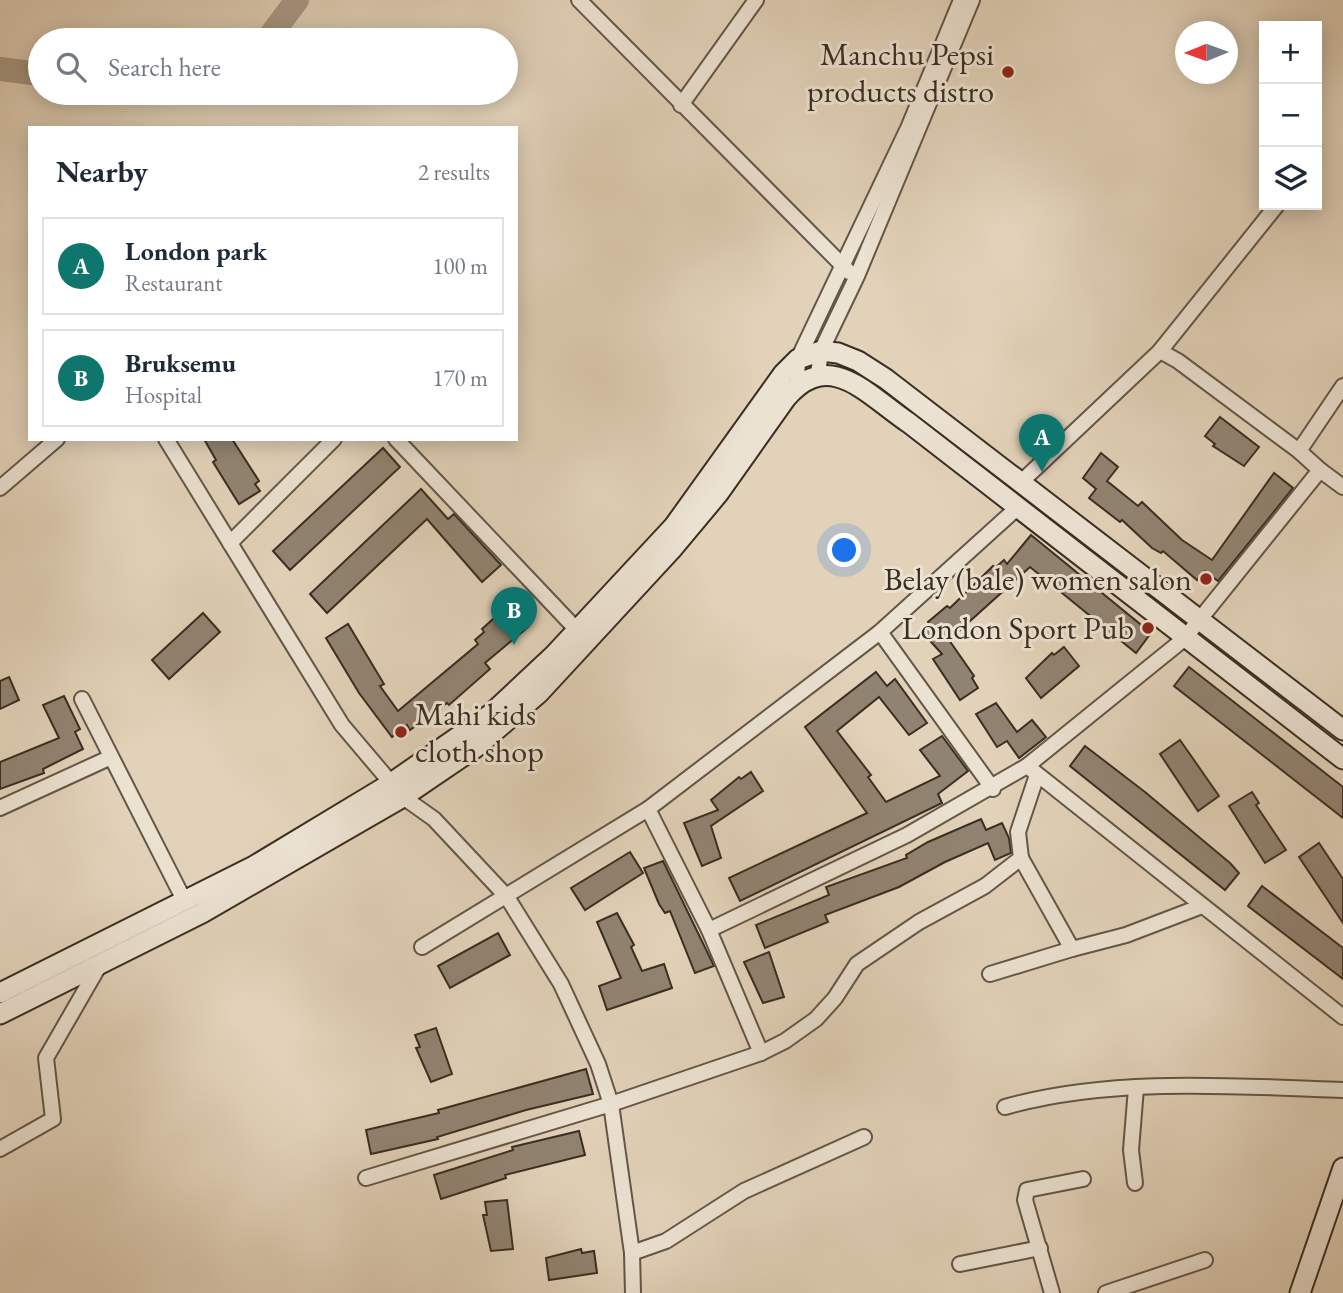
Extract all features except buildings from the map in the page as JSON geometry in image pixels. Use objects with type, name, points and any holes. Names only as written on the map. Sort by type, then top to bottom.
[{"type":"main road","points":[[0,1014],[202,913],[397,791],[491,714],[577,631],[674,526],[783,374],[799,359],[821,351],[858,360],[1201,619],[1343,730]]},
{"type":"main road","points":[[0,993],[185,902],[312,832],[397,791],[475,748],[539,693],[719,494],[797,384],[818,374],[839,376],[856,386],[1343,759]]},
{"type":"main road","points":[[1300,1293],[1343,1168]]},
{"type":"main road","points":[[1311,1293],[1343,1200]]},
{"type":"street","points":[[579,0],[843,268],[858,276]]},
{"type":"street","points":[[681,105],[756,0]]},
{"type":"street","points":[[797,384],[799,359],[909,126],[961,0]]},
{"type":"street","points":[[818,374],[821,351],[858,276],[972,0]]},
{"type":"street","points":[[1019,484],[1160,351],[1273,210]]},
{"type":"street","points":[[1160,351],[1178,361],[1343,487]]},
{"type":"street","points":[[1299,451],[1343,386]]},
{"type":"street","points":[[0,488],[55,441]]},
{"type":"street","points":[[167,441],[342,725],[397,791],[434,819],[507,897],[561,984],[598,1064],[611,1104],[632,1253],[633,1293]]},
{"type":"street","points":[[230,544],[332,441]]},
{"type":"street","points":[[398,441],[577,631]]},
{"type":"street","points":[[709,930],[1032,771],[1184,639],[1320,470]]},
{"type":"street","points":[[422,947],[648,809],[880,632],[1017,508]]},
{"type":"street","points":[[880,632],[993,789]]},
{"type":"street","points":[[82,699],[109,758],[162,853],[185,902]]},
{"type":"street","points":[[0,808],[109,758]]},
{"type":"street","points":[[1032,771],[1018,832],[1021,858],[1072,949]]},
{"type":"street","points":[[1032,771],[1343,1017]]},
{"type":"street","points":[[648,809],[709,930],[761,1054]]},
{"type":"street","points":[[366,1178],[611,1104],[761,1054],[816,1019],[835,998],[857,964],[919,922],[985,886],[1021,858]]},
{"type":"street","points":[[990,974],[1126,935],[1202,906]]},
{"type":"street","points":[[0,1149],[53,1119],[46,1058],[99,966]]},
{"type":"street","points":[[1005,1107],[1041,1097],[1136,1088],[1343,1090]]},
{"type":"street","points":[[1135,1183],[1131,1150],[1136,1088]]},
{"type":"street","points":[[632,1253],[666,1241],[744,1191],[864,1137]]},
{"type":"street","points":[[1052,1293],[1025,1200],[1027,1190],[1083,1179]]},
{"type":"street","points":[[960,1264],[1040,1248]]},
{"type":"street","points":[[1106,1293],[1205,1260]]},
{"type":"waterway","points":[[276,28],[297,0]]},
{"type":"waterway","points":[[0,69],[28,72]]},
{"type":"place","name":"Manchu Pepsi products distro","points":[[1008,72]]},
{"type":"place","name":"London park","points":[[1042,472]]},
{"type":"place","name":"Belay (bale) women salon","points":[[1206,579]]},
{"type":"place","name":"London Sport Pub","points":[[1148,628]]},
{"type":"place","name":"Bruksemu","points":[[514,645]]},
{"type":"place","name":"Mahi kids cloth shop","points":[[401,732]]}]
